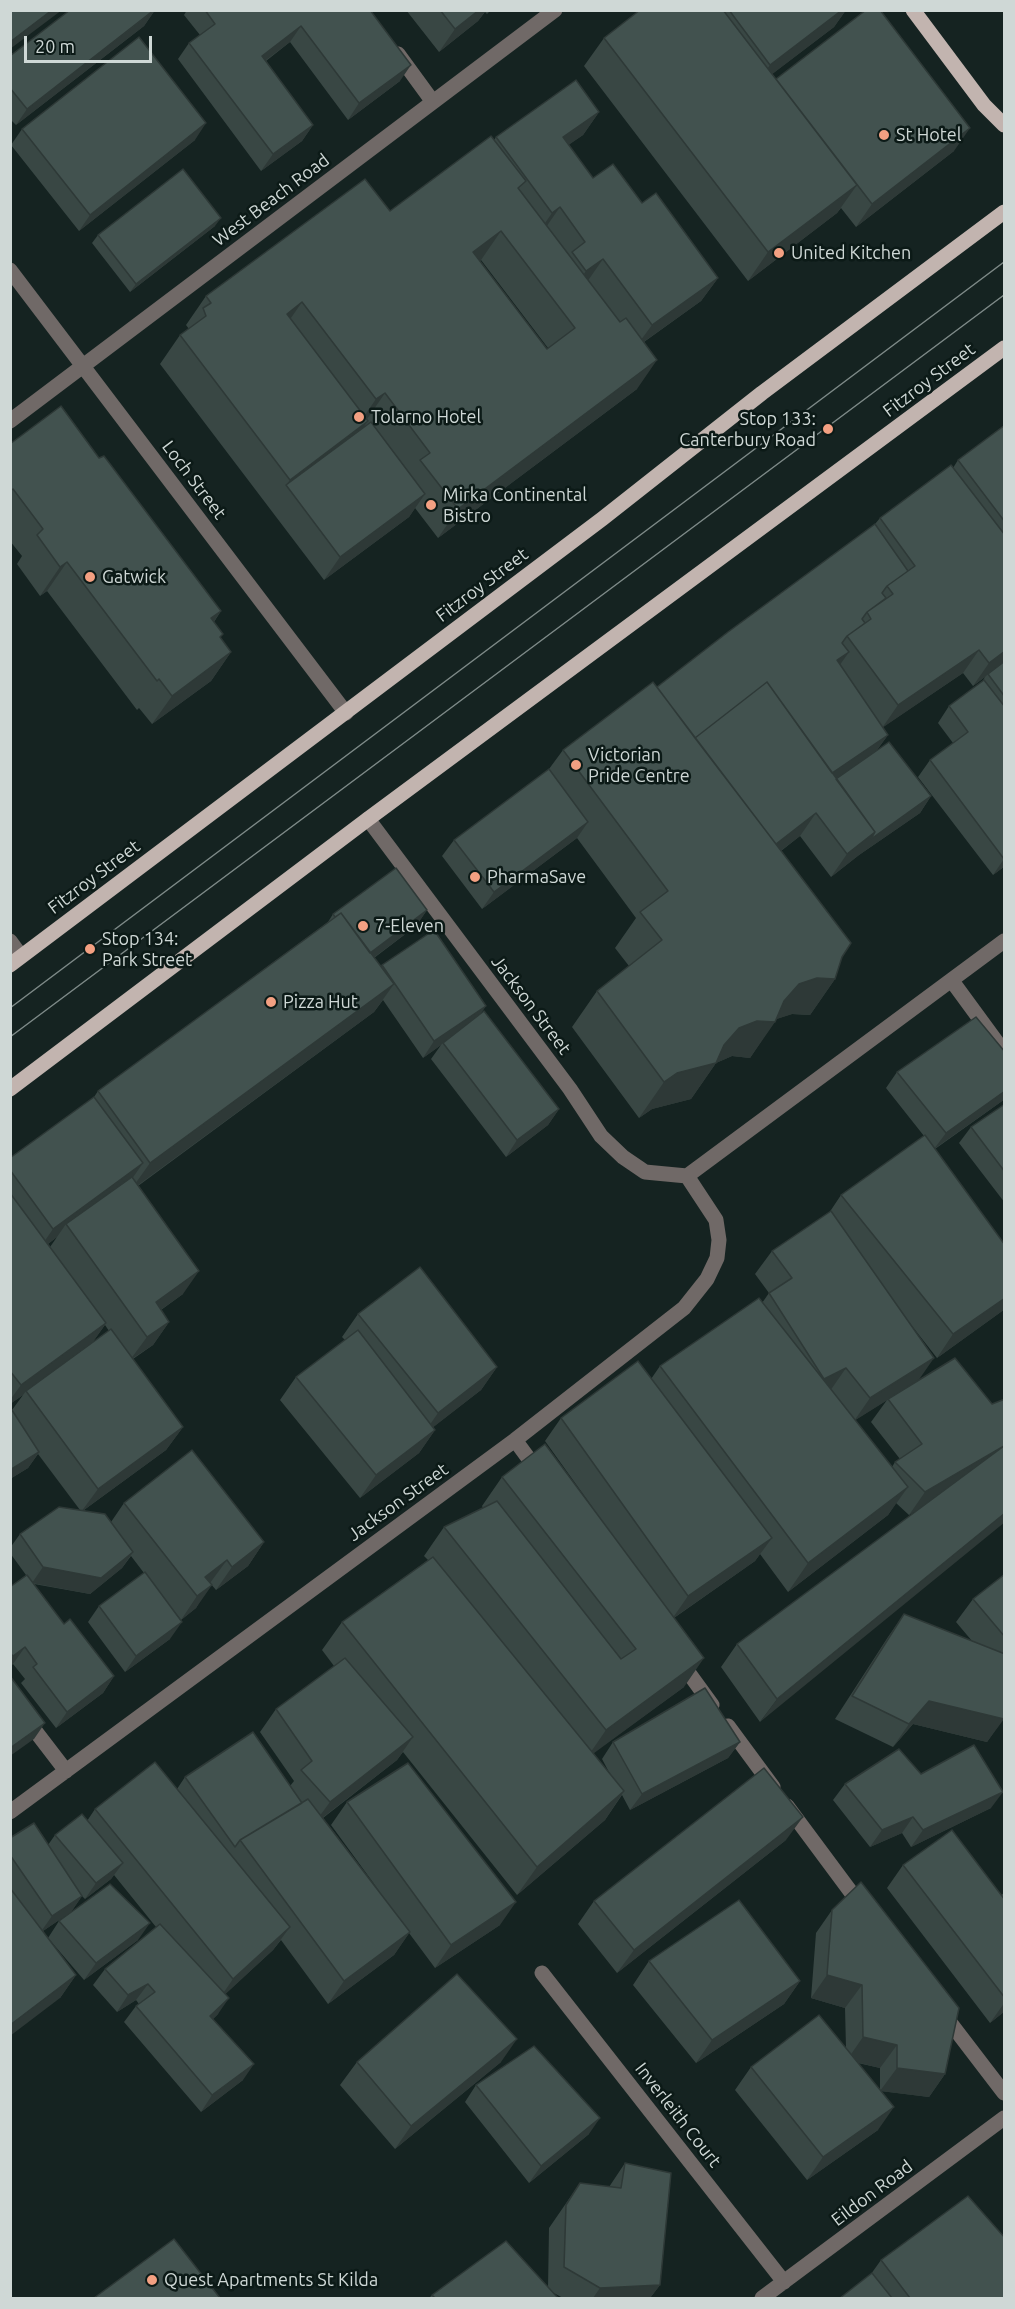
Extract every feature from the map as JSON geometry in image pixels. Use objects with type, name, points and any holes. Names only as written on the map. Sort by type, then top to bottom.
[{"type":"main road","points":[[913,10],[984,105],[1005,125]]},
{"type":"main road","name":"Fitzroy Street","points":[[16,960],[602,519],[762,393],[1005,212]]},
{"type":"main road","name":"Fitzroy Street","points":[[10,1089],[368,819],[1005,348]]},
{"type":"street","name":"West Beach Road","points":[[10,422],[555,10]]},
{"type":"street","points":[[386,38],[433,102]]},
{"type":"street","name":"Loch Street","points":[[10,270],[346,713]]},
{"type":"street","name":"Jackson Street","points":[[10,1812],[515,1440],[684,1308],[707,1279],[718,1249],[716,1220],[687,1176],[645,1172],[622,1157],[601,1136],[570,1089],[368,819]]},
{"type":"street","points":[[10,941],[16,960]]},
{"type":"street","points":[[687,1176],[1005,941]]},
{"type":"street","points":[[952,981],[1005,1052]]},
{"type":"street","points":[[515,1440],[551,1488]]},
{"type":"street","points":[[672,1651],[871,1918]]},
{"type":"street","points":[[10,1698],[66,1771]]},
{"type":"street","name":"Inverleith Court","points":[[542,1972],[784,2282]]},
{"type":"street","points":[[934,2001],[1005,2093]]},
{"type":"street","name":"Eildon Road","points":[[762,2298],[1005,2118]]},
{"type":"building","points":[[10,10],[52,10],[10,42]]},
{"type":"building","points":[[70,10],[154,10],[27,109],[10,88],[10,56]]},
{"type":"building","points":[[205,10],[370,10],[411,65],[359,103],[301,26],[262,56],[313,125],[273,154],[189,43],[215,24]]},
{"type":"building","points":[[440,10],[479,10],[455,29]]},
{"type":"building","points":[[640,10],[723,10],[857,185],[768,252],[604,38]]},
{"type":"building","points":[[729,10],[842,10],[770,65]]},
{"type":"building","points":[[866,10],[880,10],[970,128],[872,204],[776,79]]},
{"type":"building","points":[[139,37],[206,123],[90,215],[22,129]]},
{"type":"building","points":[[576,80],[599,112],[563,137],[593,178],[613,164],[642,203],[656,193],[718,278],[652,325],[603,259],[586,271],[572,252],[585,242],[560,207],[552,213],[496,137]]},
{"type":"building","points":[[491,136],[526,181],[518,188],[620,322],[626,318],[657,360],[458,509],[420,460],[430,453],[385,393],[376,399],[302,302],[287,314],[368,421],[290,480],[180,335],[206,316],[203,308],[211,303],[206,296],[365,179],[390,211]],"holes":[[[501,231],[575,328],[547,349],[473,252]]]},
{"type":"building","points":[[183,169],[221,218],[136,284],[98,235]]},
{"type":"building","name":"Gatwick","points":[[61,406],[99,458],[104,456],[221,611],[211,618],[223,634],[220,637],[231,652],[172,696],[159,679],[157,681],[67,562],[60,567],[37,535],[43,529],[13,489],[10,491],[10,444]]},
{"type":"building","points":[[371,422],[425,494],[340,557],[286,485]]},
{"type":"building","points":[[1005,425],[1005,522],[958,460]]},
{"type":"building","points":[[951,465],[1005,535],[1005,651],[989,663],[979,650],[898,705],[847,636],[871,619],[867,612],[893,594],[887,586],[915,566],[880,518]]},
{"type":"building","points":[[875,524],[908,571],[887,586],[882,593],[886,598],[867,612],[862,619],[865,623],[847,636],[842,643],[849,652],[837,660],[888,735],[832,773],[767,682],[695,738],[657,687]]},
{"type":"building","points":[[1005,661],[1005,697],[988,674]]},
{"type":"building","points":[[984,680],[1005,707],[1004,859],[930,760],[968,732],[949,706]]},
{"type":"building","name":"Victorian Pride Centre","points":[[653,682],[851,943],[842,957],[835,979],[817,978],[799,984],[784,1001],[775,1022],[757,1021],[739,1028],[724,1045],[716,1063],[677,1073],[664,1082],[597,991],[662,940],[640,912],[668,891],[563,750]]},
{"type":"building","points":[[767,682],[875,832],[847,854],[816,813],[776,844],[695,738]]},
{"type":"building","points":[[889,742],[931,796],[871,839],[875,832],[836,779]]},
{"type":"building","points":[[549,769],[588,822],[494,892],[454,840]]},
{"type":"building","points":[[396,868],[427,910],[370,953],[341,913],[335,917],[333,914]]},
{"type":"building","points":[[341,913],[394,984],[150,1163],[98,1091]]},
{"type":"building","points":[[434,930],[486,1006],[434,1041],[382,965]]},
{"type":"building","points":[[484,1011],[559,1109],[517,1140],[443,1043]]},
{"type":"building","points":[[976,1017],[1005,1052],[1005,1091],[946,1133],[897,1072]]},
{"type":"building","points":[[94,1097],[143,1163],[53,1229],[10,1170],[10,1158]]},
{"type":"building","points":[[1005,1104],[1005,1172],[971,1127]]},
{"type":"building","points":[[925,1135],[1005,1245],[1005,1298],[953,1334],[841,1195]]},
{"type":"building","points":[[132,1177],[199,1271],[156,1302],[169,1322],[147,1337],[66,1224]]},
{"type":"building","points":[[10,1193],[106,1323],[21,1385],[10,1371]]},
{"type":"building","points":[[831,1211],[934,1358],[870,1398],[846,1368],[824,1379],[769,1293],[792,1278],[772,1251]]},
{"type":"building","points":[[420,1267],[497,1367],[438,1413],[358,1314]]},
{"type":"building","points":[[759,1298],[908,1487],[808,1563],[660,1366]]},
{"type":"building","points":[[111,1329],[183,1427],[98,1489],[26,1391]]},
{"type":"building","points":[[358,1330],[435,1430],[376,1475],[296,1377]]},
{"type":"building","points":[[955,1358],[992,1404],[1005,1399],[1005,1513],[777,1699],[737,1644],[1004,1446],[925,1492],[895,1462],[922,1444],[888,1399]]},
{"type":"building","points":[[638,1361],[772,1538],[688,1596],[561,1418]]},
{"type":"building","points":[[10,1407],[39,1452],[10,1470]]},
{"type":"building","points":[[545,1444],[704,1658],[606,1730],[444,1527],[497,1501],[621,1659],[636,1649],[502,1477]]},
{"type":"building","points":[[192,1450],[264,1542],[232,1567],[227,1560],[205,1577],[212,1585],[197,1596],[124,1503]]},
{"type":"building","points":[[59,1507],[105,1514],[133,1552],[101,1578],[43,1567],[20,1534]]},
{"type":"building","points":[[433,1557],[624,1791],[537,1867],[342,1622]]},
{"type":"building","points":[[145,1572],[182,1622],[136,1656],[99,1606]]},
{"type":"building","points":[[1005,1574],[1005,1637],[973,1599]]},
{"type":"building","points":[[27,1575],[64,1624],[70,1619],[114,1676],[67,1712],[33,1667],[37,1664],[25,1647],[13,1656],[10,1653],[10,1587]]},
{"type":"building","points":[[904,1614],[1005,1654],[1004,1719],[929,1701],[909,1724],[852,1696]]},
{"type":"building","points":[[345,1658],[413,1737],[330,1802],[301,1770],[312,1761],[276,1709]]},
{"type":"building","points":[[10,1676],[45,1723],[10,1748]]},
{"type":"building","points":[[705,1688],[740,1742],[642,1794],[613,1742]]},
{"type":"building","points":[[253,1732],[302,1803],[240,1840],[235,1847],[185,1777]]},
{"type":"building","points":[[974,1745],[1003,1792],[923,1830],[913,1817],[882,1830],[845,1784],[899,1749],[921,1774]]},
{"type":"building","points":[[155,1762],[290,1927],[233,1979],[95,1809]]},
{"type":"building","points":[[408,1763],[516,1902],[451,1945],[347,1802]]},
{"type":"building","points":[[764,1768],[803,1817],[634,1950],[594,1901]]},
{"type":"building","points":[[308,1799],[410,1932],[344,1981],[240,1840]]},
{"type":"building","points":[[82,1814],[123,1863],[96,1883],[55,1835]]},
{"type":"building","points":[[34,1823],[82,1896],[52,1916],[10,1855],[10,1838]]},
{"type":"building","points":[[952,1830],[1005,1900],[1005,1998],[903,1865]]},
{"type":"building","points":[[861,1882],[959,2008],[945,2074],[897,2068],[897,2045],[863,2037],[862,1985],[827,1975],[832,1910]]},
{"type":"building","points":[[110,1884],[150,1923],[96,1963],[59,1921]]},
{"type":"building","points":[[10,1888],[76,1975],[10,2025]]},
{"type":"building","points":[[739,1900],[800,1981],[712,2040],[649,1961]]},
{"type":"building","points":[[160,1924],[229,1998],[210,2016],[254,2064],[212,2095],[136,2006],[155,1992],[148,1984],[128,1995],[105,1969]]},
{"type":"building","points":[[457,1974],[517,2039],[411,2126],[357,2062]]},
{"type":"building","points":[[819,2015],[894,2107],[823,2157],[751,2067]]},
{"type":"building","points":[[534,2046],[600,2118],[541,2166],[476,2085]]},
{"type":"building","points":[[625,2163],[671,2173],[660,2285],[600,2288],[564,2267],[566,2205],[580,2183],[621,2188]]},
{"type":"building","points":[[968,2196],[1005,2238],[1005,2298],[910,2298],[881,2260]]},
{"type":"building","points":[[174,2239],[220,2298],[94,2298]]},
{"type":"building","points":[[506,2241],[558,2298],[435,2298],[432,2295]]},
{"type":"building","points":[[872,2273],[892,2298],[840,2298]]},
{"type":"tram line","points":[[10,1008],[1004,262]]},
{"type":"tram line","points":[[10,1037],[1004,295]]},
{"type":"place","name":"St Hotel","points":[[884,135]]},
{"type":"place","name":"United Kitchen","points":[[779,253]]},
{"type":"place","name":"Tolarno Hotel","points":[[359,417]]},
{"type":"place","name":"Stop 133: Canterbury Road","points":[[828,429]]},
{"type":"place","name":"Mirka Continental Bistro","points":[[431,505]]},
{"type":"place","name":"Gatwick","points":[[90,577]]},
{"type":"place","name":"Victorian Pride Centre","points":[[576,765]]},
{"type":"place","name":"PharmaSave","points":[[475,877]]},
{"type":"place","name":"7-Eleven","points":[[363,926]]},
{"type":"place","name":"Stop 134: Park Street","points":[[90,949]]},
{"type":"place","name":"Pizza Hut","points":[[271,1002]]},
{"type":"place","name":"Quest Apartments St Kilda","points":[[152,2280]]}]
